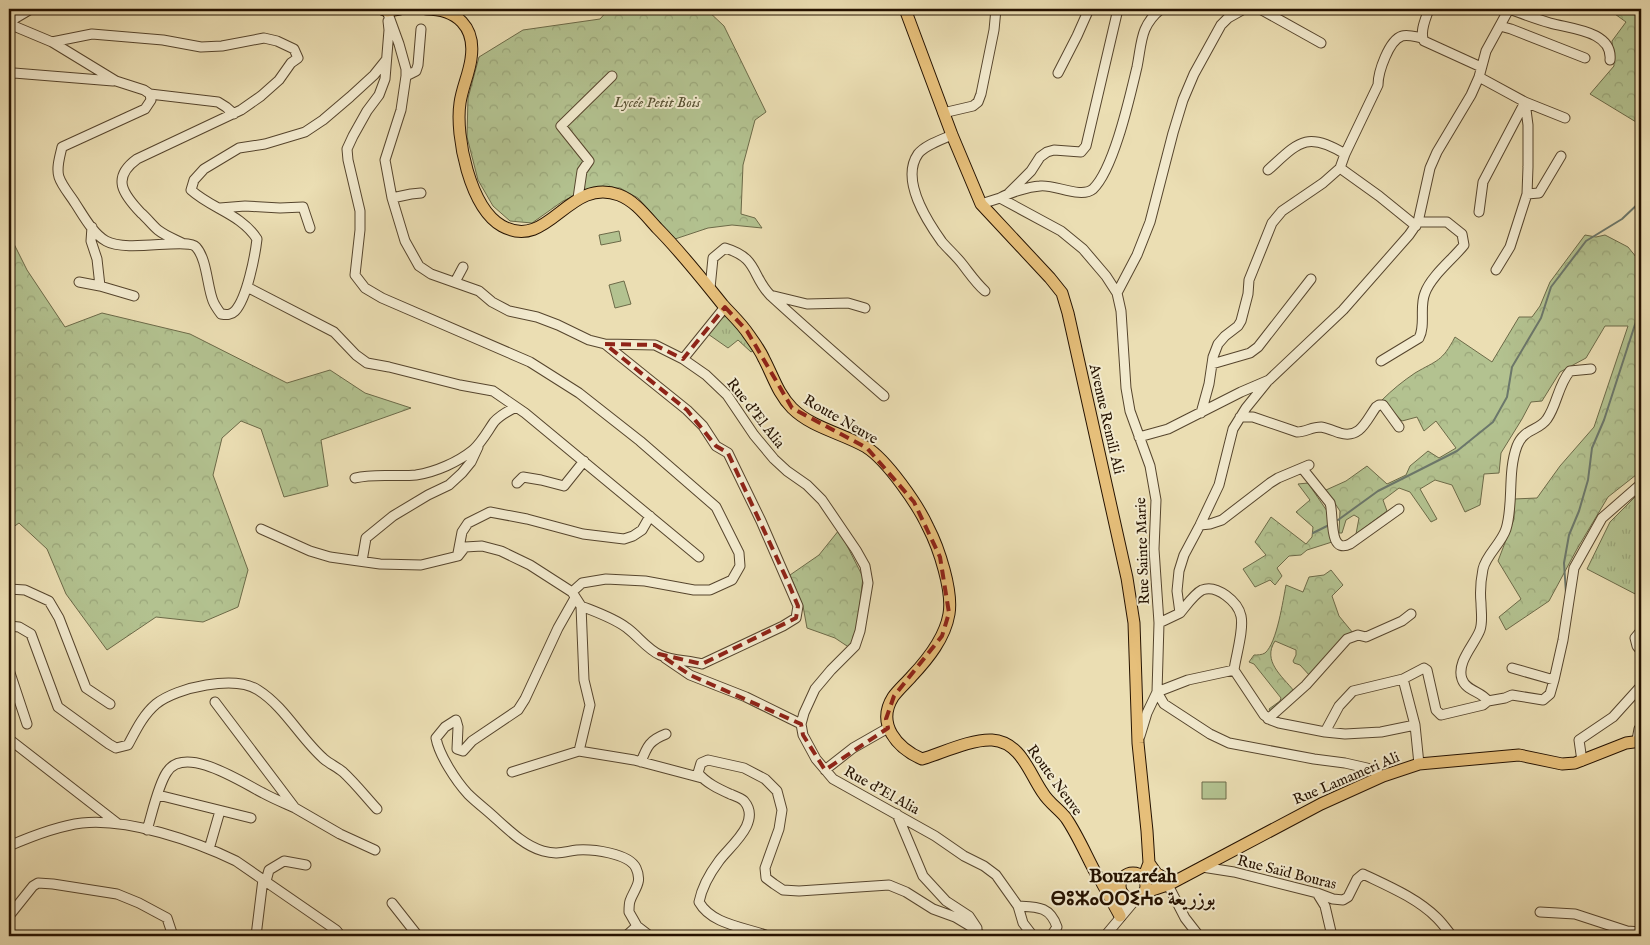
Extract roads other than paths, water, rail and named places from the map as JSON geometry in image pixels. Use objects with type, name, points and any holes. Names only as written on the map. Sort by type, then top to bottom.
[{"type":"main road","points":[[386,9],[400,9]]},
{"type":"main road","name":"Route Neuve","points":[[426,9],[438,9],[452,14],[462,22],[469,32],[472,43],[471,58],[460,101],[458,123],[462,150],[466,166],[480,201],[498,224],[511,230],[525,232],[536,229],[578,198],[593,193],[606,192],[621,196],[638,206],[747,331],[763,356],[781,394],[792,408],[807,419],[868,448],[891,471],[914,502],[928,527],[937,550],[947,586],[950,612],[942,636],[916,673],[894,696],[889,706],[886,719],[892,738],[912,754],[922,759],[976,741],[993,740],[1014,749],[1024,759],[1044,795],[1066,819],[1100,881]]},
{"type":"main road","name":"Avenue Remili Ali","points":[[905,9],[943,113],[981,204],[1062,293],[1068,313],[1127,578],[1134,623],[1138,743],[1149,863],[1133,886]]},
{"type":"main road","name":"Rue Lamameri Ali","points":[[1133,886],[1171,881],[1202,867],[1297,815],[1383,776],[1419,764],[1519,755],[1562,764],[1582,761],[1635,742]]},
{"type":"main road","points":[[1149,863],[1156,873],[1171,881]]},
{"type":"main road","points":[[1100,881],[1110,888],[1133,886]]},
{"type":"main road","points":[[1100,881],[1122,914]]},
{"type":"street","points":[[9,23],[31,9]]},
{"type":"street","points":[[386,9],[389,30],[385,79],[379,95],[367,111],[347,150],[360,211],[356,275],[365,288],[382,298],[530,362],[579,393],[640,440],[716,507],[739,552],[740,566],[732,580],[710,590],[694,590],[644,581],[606,579],[582,583],[574,595],[518,710],[472,741],[463,751],[456,749],[456,720],[445,727],[436,738],[451,772],[467,794],[527,843],[542,851],[559,854],[578,850],[603,852],[625,857],[636,867],[638,877],[637,888],[631,900],[629,912],[637,926],[650,936]]},
{"type":"street","points":[[386,9],[401,52],[406,76],[401,110],[385,160],[392,198],[405,241],[419,266],[431,274],[479,291],[492,302],[509,311],[537,317],[589,340],[605,344],[688,410],[703,426],[716,446],[728,453],[761,520],[798,606],[796,618],[783,626],[702,664],[673,659],[659,654]]},
{"type":"street","points":[[943,113],[973,106],[978,102],[994,30],[996,9]]},
{"type":"street","points":[[1058,73],[1089,9]]},
{"type":"street","points":[[1010,193],[1031,171],[1040,157],[1047,152],[1054,150],[1081,152],[1086,146],[1118,9]]},
{"type":"street","points":[[981,204],[1010,193],[1042,185],[1075,192],[1088,192],[1093,188],[1107,165],[1118,139],[1137,65],[1142,34],[1150,17],[1161,9]]},
{"type":"street","points":[[1000,198],[1062,231],[1083,249],[1118,293],[1150,222],[1175,125],[1194,74],[1221,25],[1228,18],[1244,9]]},
{"type":"street","points":[[1260,9],[1320,43]]},
{"type":"street","points":[[1422,38],[1429,9]]},
{"type":"street","points":[[1180,612],[1177,591],[1179,571],[1184,555],[1219,485],[1233,429],[1246,408],[1269,380],[1343,310],[1417,224],[1419,205],[1430,168],[1437,152],[1471,95],[1486,51],[1509,9],[1596,36],[1607,44],[1611,53],[1610,60]]},
{"type":"street","points":[[9,23],[52,42],[116,81]]},
{"type":"street","points":[[1500,26],[1584,58]]},
{"type":"street","points":[[406,76],[416,71],[418,65],[421,29]]},
{"type":"street","points":[[52,42],[92,34],[163,40],[201,47],[222,46],[264,38],[278,41],[294,49],[298,58],[291,63],[280,80],[261,96],[234,114],[137,159],[128,166],[123,176],[123,189],[132,203],[158,230],[182,243]]},
{"type":"street","points":[[1201,413],[1209,384],[1213,357],[1218,344],[1224,336],[1238,326],[1241,321],[1248,294],[1249,280],[1272,223],[1282,211],[1323,183],[1340,168],[1378,85],[1379,73],[1393,43],[1400,36],[1406,35],[1422,38],[1424,42],[1481,67]]},
{"type":"street","points":[[152,97],[145,109],[62,147],[59,177],[87,223],[105,241],[116,245],[149,246],[182,243],[192,244],[197,247],[213,302],[221,314],[230,315],[236,310],[247,287],[255,257],[257,239],[252,230],[237,218],[202,199],[191,190],[194,180],[204,170],[239,148],[265,144],[305,132],[350,98],[374,75],[386,60]]},
{"type":"street","points":[[9,74],[22,73],[116,81],[144,90],[152,97],[218,102],[234,114]]},
{"type":"street","points":[[578,198],[582,171],[589,161],[561,126],[612,76]]},
{"type":"street","points":[[1478,77],[1525,102],[1565,118]]},
{"type":"street","points":[[1496,270],[1510,247],[1527,194],[1527,119],[1525,102]]},
{"type":"street","points":[[1478,212],[1483,182],[1525,102]]},
{"type":"street","points":[[952,135],[919,153],[912,174],[914,187],[924,214],[943,242],[977,284],[985,291]]},
{"type":"street","points":[[1268,170],[1290,150],[1300,144],[1311,141],[1322,142],[1345,154]]},
{"type":"street","points":[[1527,194],[1539,193],[1561,156]]},
{"type":"street","points":[[1340,168],[1417,224],[1447,222],[1462,234],[1464,245],[1434,278],[1425,291],[1422,332],[1419,338],[1381,361]]},
{"type":"street","points":[[392,198],[420,194]]},
{"type":"street","points":[[220,208],[244,206],[303,207],[310,228]]},
{"type":"street","points":[[92,228],[91,241],[97,259],[100,286]]},
{"type":"street","points":[[710,288],[712,258],[725,248],[736,251],[747,259],[769,294],[884,396]]},
{"type":"street","points":[[455,282],[463,267]]},
{"type":"street","points":[[1212,364],[1250,353],[1258,347],[1311,278]]},
{"type":"street","points":[[79,282],[134,296]]},
{"type":"street","points":[[247,287],[334,332],[366,363],[389,366],[460,385],[493,390],[584,461],[699,557]]},
{"type":"street","name":"Rue Sainte Marie","points":[[1118,293],[1126,388],[1130,412],[1150,466],[1156,500],[1154,549],[1159,624],[1157,692],[1147,713],[1138,743]]},
{"type":"street","points":[[769,294],[807,304],[848,303],[865,308]]},
{"type":"street","points":[[683,359],[725,307]]},
{"type":"street","name":"Rue d'El Alia","points":[[605,344],[655,345],[683,359],[706,375],[728,395],[754,436],[774,459],[807,485],[822,500],[865,566],[868,583],[860,631],[855,646],[815,689],[801,724],[803,735],[816,758],[833,779],[935,836],[996,875],[1018,906],[1023,923],[1033,936]]},
{"type":"street","points":[[1488,700],[1468,687],[1462,680],[1461,674],[1468,653],[1480,630],[1484,566],[1506,530],[1511,471],[1516,447],[1526,433],[1547,420],[1564,377],[1570,371],[1591,369]]},
{"type":"street","points":[[1139,437],[1168,429],[1228,398],[1269,380]]},
{"type":"street","points":[[1240,417],[1253,418],[1297,432],[1321,427],[1347,435],[1360,430],[1379,404],[1383,405],[1400,427]]},
{"type":"street","points":[[362,562],[366,538],[394,516],[449,484],[462,473],[471,462],[479,444],[495,422],[502,414],[516,407]]},
{"type":"street","points":[[355,478],[417,474],[433,471],[456,461],[479,444]]},
{"type":"street","points":[[517,483],[523,477],[564,486],[584,461]]},
{"type":"street","points":[[1200,525],[1222,520],[1270,483],[1305,466],[1330,503],[1333,532],[1336,543],[1339,546],[1348,546],[1399,509]]},
{"type":"street","points":[[1325,732],[1340,706],[1353,691],[1403,679],[1424,668],[1427,670],[1436,710],[1441,715],[1482,705],[1488,700],[1505,698],[1512,695],[1543,700],[1550,694],[1554,680],[1563,640],[1574,568],[1602,518],[1641,484]]},
{"type":"street","points":[[458,556],[462,532],[468,523],[490,512],[527,519],[583,534],[624,539],[634,536],[642,530],[650,516]]},
{"type":"street","points":[[261,529],[310,551],[330,557],[380,564],[421,565],[458,556],[465,547],[482,546],[501,551],[530,565],[574,595],[581,606],[584,680],[590,706],[579,751]]},
{"type":"street","points":[[9,589],[25,590],[49,601],[59,618],[86,688],[110,704]]},
{"type":"street","points":[[1159,624],[1180,612],[1199,592],[1205,589],[1221,593],[1234,601],[1241,616],[1242,624],[1234,670],[1268,719],[1325,732],[1368,734],[1415,725]]},
{"type":"street","points":[[581,606],[610,618],[627,628],[644,643],[690,675],[746,698],[801,724]]},
{"type":"street","points":[[1268,719],[1306,685],[1347,639],[1358,636],[1366,637],[1402,621],[1411,614]]},
{"type":"street","points":[[9,626],[20,627],[32,634],[58,707],[116,748],[128,745],[141,721],[150,710],[176,692],[193,687],[246,684],[258,690],[269,699],[324,759],[342,772],[377,809]]},
{"type":"street","points":[[1640,632],[1635,638],[1641,651]]},
{"type":"street","points":[[1512,668],[1554,680]]},
{"type":"street","points":[[9,670],[27,724]]},
{"type":"street","points":[[1234,670],[1188,680],[1157,692],[1164,704],[1210,734],[1229,743],[1345,763],[1367,768],[1383,776]]},
{"type":"street","points":[[1403,679],[1415,725],[1419,764]]},
{"type":"street","points":[[1582,761],[1578,740],[1613,717],[1641,686]]},
{"type":"street","points":[[215,702],[295,808]]},
{"type":"street","points":[[1635,742],[1641,727]]},
{"type":"street","points":[[826,770],[853,748],[888,728]]},
{"type":"street","points":[[641,762],[647,746],[666,734]]},
{"type":"street","points":[[9,739],[117,823]]},
{"type":"street","points":[[512,772],[579,751],[641,762],[702,778],[743,800],[748,807],[749,815],[746,827],[708,877],[699,902],[704,910],[718,920],[768,936]]},
{"type":"street","points":[[702,778],[698,773],[701,763],[708,760],[744,768],[765,779],[777,791],[782,810],[779,829],[765,868],[766,878],[782,890],[799,891],[889,885],[906,892],[933,909],[955,917],[982,936]]},
{"type":"street","points":[[147,830],[167,771],[178,763],[189,761],[230,775],[295,808],[340,834],[375,850]]},
{"type":"street","points":[[158,795],[251,818]]},
{"type":"street","points":[[209,849],[220,811]]},
{"type":"street","points":[[897,814],[923,876],[946,901],[969,916],[982,936]]},
{"type":"street","points":[[9,846],[56,828],[82,823],[117,823],[147,830],[209,849],[236,861],[336,930],[341,936]]},
{"type":"street","points":[[256,936],[264,880],[269,870],[284,861],[306,865]]},
{"type":"street","name":"Rue Saïd Bouras","points":[[1202,867],[1234,872],[1343,900],[1348,897],[1357,880],[1363,874],[1393,889],[1436,917],[1452,936]]},
{"type":"street","points":[[1171,881],[1185,918],[1199,936]]},
{"type":"street","points":[[9,916],[33,886],[38,883],[53,884],[117,894],[139,902],[167,918],[172,936]]},
{"type":"street","points":[[1105,936],[1122,914],[1133,886]]},
{"type":"street","points":[[1316,893],[1325,906],[1332,936]]},
{"type":"street","points":[[392,902],[418,936]]},
{"type":"street","points":[[1018,906],[1038,907],[1046,910],[1054,918],[1057,927],[1051,936]]},
{"type":"street","points":[[1540,912],[1575,914],[1627,931],[1641,932]]},
{"type":"street","points":[[626,936],[637,926]]},
{"type":"street","points":[[1615,936],[1627,931]]},
{"type":"waterway","points":[[1338,520],[1378,491],[1457,451],[1493,422],[1507,397],[1512,367],[1541,318],[1551,287],[1586,241],[1622,219],[1641,201]]},
{"type":"waterway","points":[[1566,593],[1564,563],[1569,535],[1579,511],[1588,480],[1592,448],[1604,420],[1641,306]]},
{"type":"waterway","points":[[1313,533],[1327,526]]},
{"type":"district","name":"Bouzaréah ⴱⵓⵣⴰⵔⵔⵉⵄⴰ بوزريعة","points":[[1133,886]]},
{"type":"park label","name":"Lycée Petit Bois","points":[[657,102]]}]
